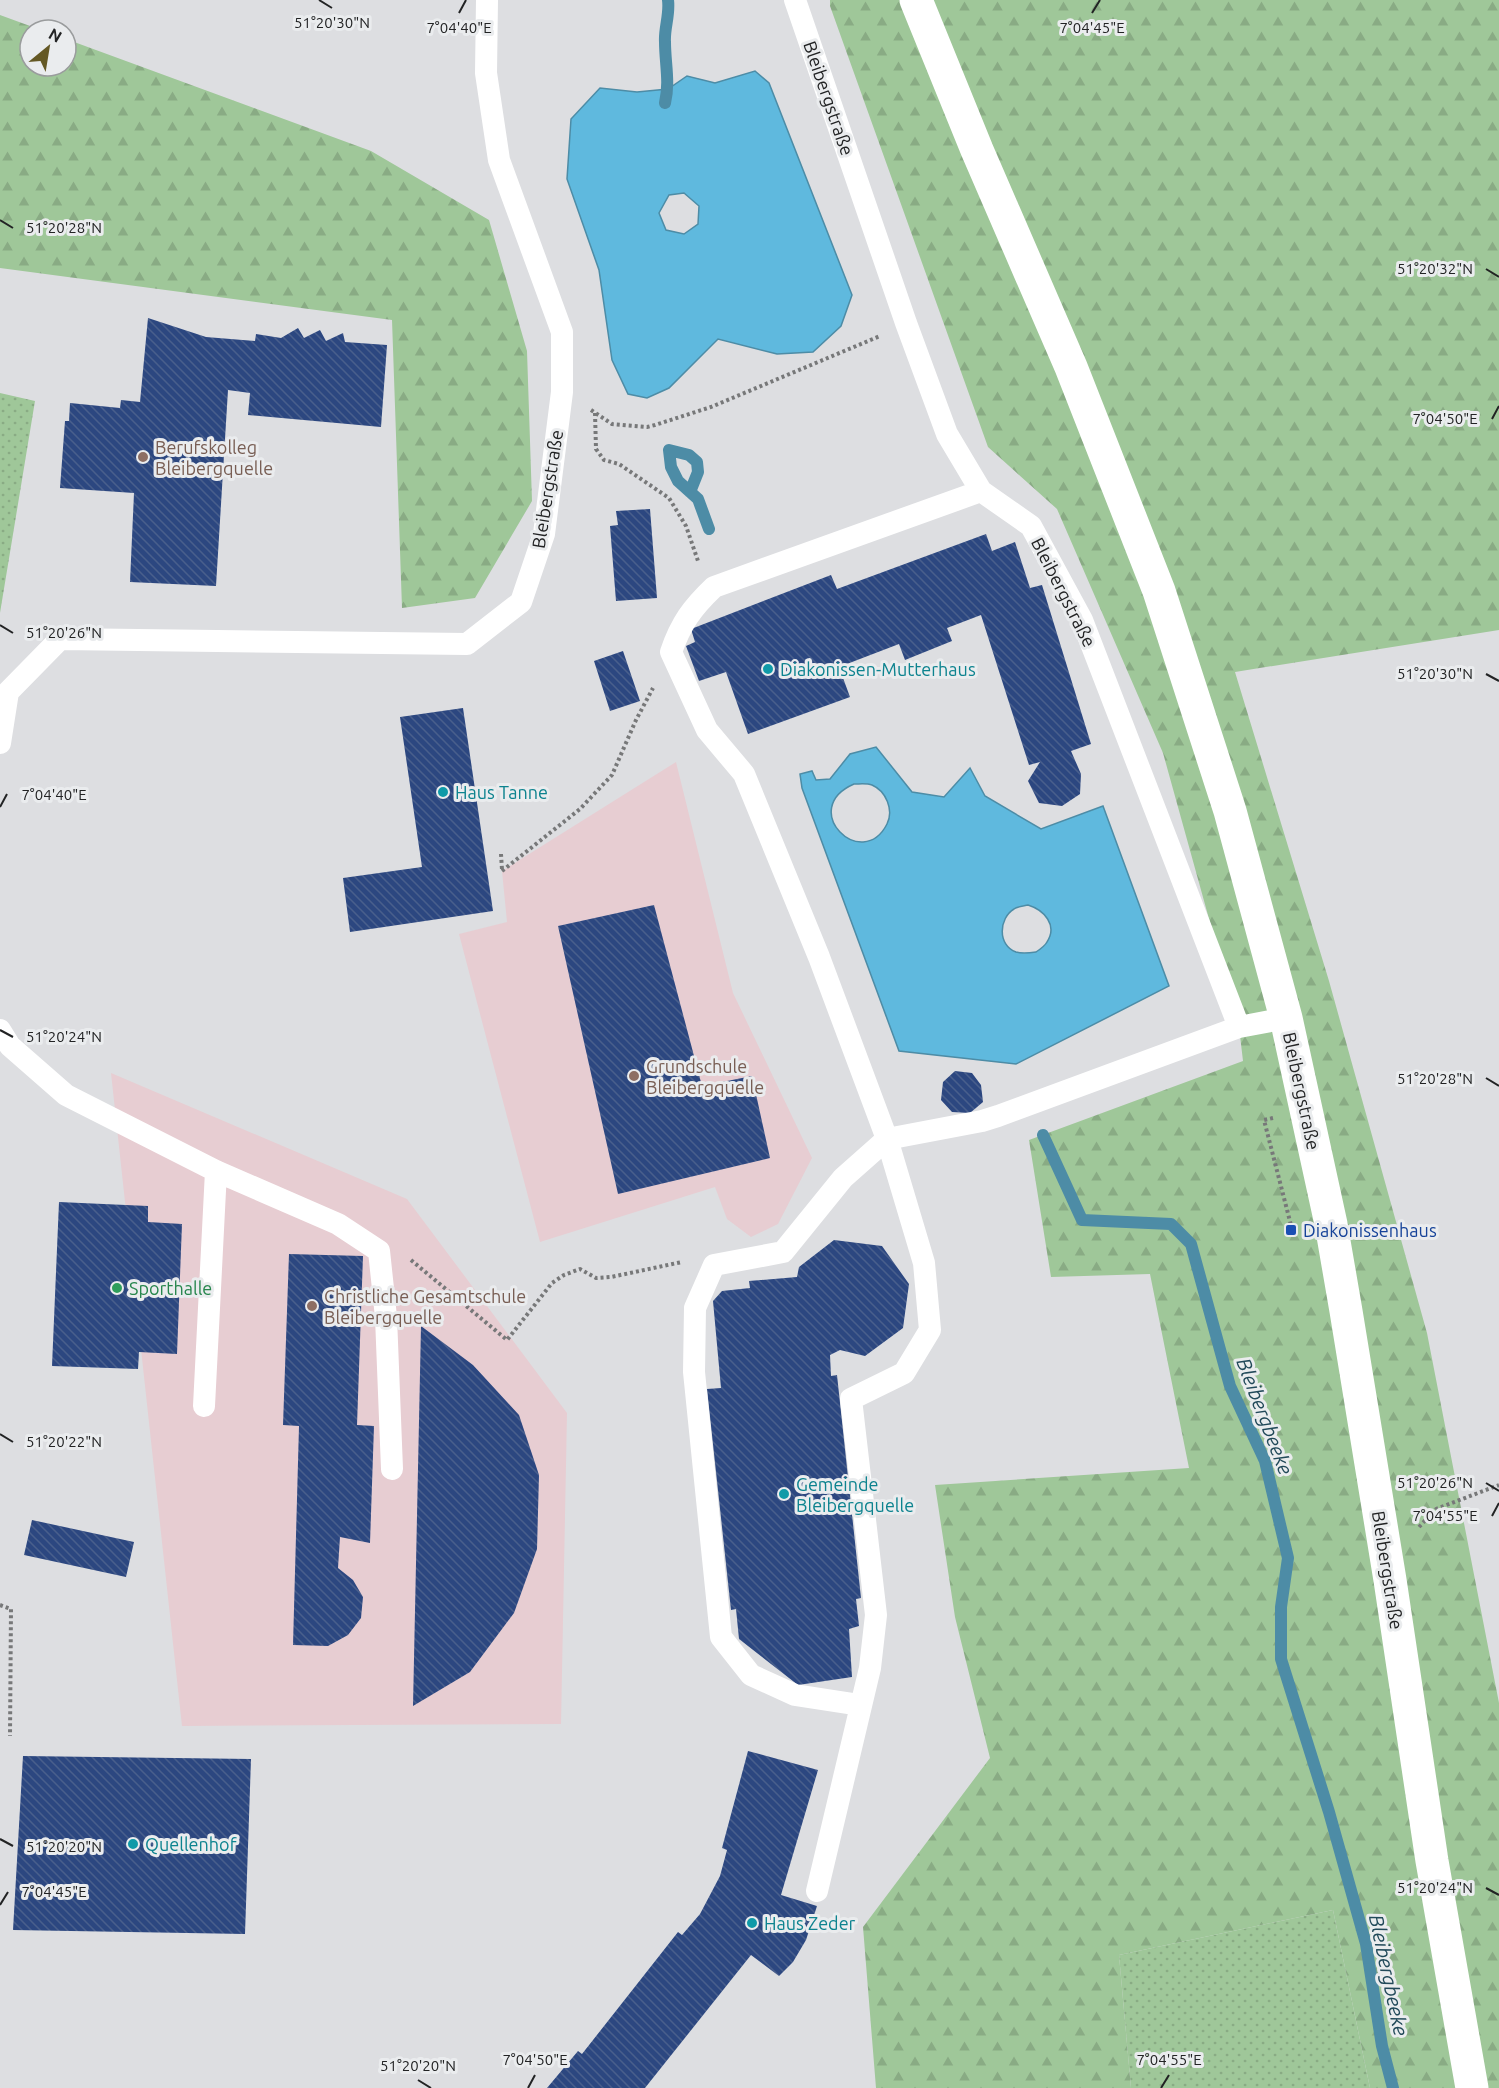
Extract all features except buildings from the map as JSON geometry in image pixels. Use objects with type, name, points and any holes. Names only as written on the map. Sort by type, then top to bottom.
[{"type":"street","name":"Bleibergstraße","points":[[916,0],[977,150],[1071,367],[1159,591],[1230,811],[1286,1018],[1346,1311],[1390,1580],[1432,1861],[1472,2088]]},
{"type":"lane","name":"Bleibergstraße","points":[[0,743],[8,692],[60,639],[467,644],[521,602],[544,534],[562,392],[562,332],[499,160],[486,73],[487,0]]},
{"type":"lane","name":"Bleibergstraße","points":[[795,0],[906,323],[947,434],[981,491],[1031,526],[1082,620],[1239,1027],[1286,1018]]},
{"type":"lane","points":[[816,1891],[870,1668],[876,1615],[851,1399],[904,1373],[930,1330],[924,1263],[887,1139],[819,957],[744,774],[707,730],[671,652],[679,630],[694,606],[714,587],[981,491]]},
{"type":"lane","points":[[860,1705],[795,1695],[751,1675],[721,1637],[694,1372],[695,1308],[714,1265],[783,1252],[843,1178],[887,1139],[998,1116],[1239,1027]]},
{"type":"lane","points":[[0,1030],[10,1046],[66,1095],[216,1171],[338,1224],[379,1251],[386,1317],[392,1469]]},
{"type":"lane","points":[[204,1406],[216,1171]]},
{"type":"path","points":[[562,392],[612,424],[655,426],[711,407],[879,337],[906,323]]},
{"type":"path","points":[[595,413],[596,449],[604,460],[619,464],[669,498],[686,526],[700,567],[694,606]]},
{"type":"path","points":[[501,854],[502,871],[580,809],[612,775],[636,720],[671,652]]},
{"type":"path","points":[[1268,1136],[1295,1240]]},
{"type":"path","points":[[379,1251],[411,1260],[507,1340],[552,1283],[564,1275],[580,1269],[596,1278],[610,1277],[683,1262]]},
{"type":"path","points":[[1415,1531],[1436,1509],[1499,1485]]},
{"type":"path","points":[[0,1605],[11,1608],[10,1736]]},
{"type":"shaded area","name":"Grundschule Bleibergquelle","points":[[676,762],[733,993],[812,1158],[778,1224],[751,1237],[727,1219],[715,1187],[540,1242],[459,934],[507,922],[502,871]]},
{"type":"shaded area","name":"Christliche Gesamtschule Bleibergquelle","points":[[111,1073],[407,1199],[567,1413],[561,1724],[182,1726]]},
{"type":"green space","points":[[830,0],[1499,0],[1499,630],[1235,672],[1329,981],[1427,1333],[1499,1703],[1499,2088],[1370,2088],[1333,1910],[1119,1955],[1131,2088],[876,2088],[863,1927],[990,1758],[955,1617],[935,1485],[1189,1468],[1150,1274],[1051,1277],[1029,1140],[1243,1061],[1239,1027],[1163,753],[1057,509],[988,447],[830,6]]},
{"type":"green space","points":[[0,15],[18,22],[18,78],[78,78],[78,43],[371,151],[489,220],[527,351],[532,501],[475,598],[402,608],[392,320],[0,268]]},
{"type":"green space","points":[[0,393],[35,401],[0,613]]},
{"type":"green space","points":[[1333,1910],[1370,2088],[1131,2088],[1119,1955]]},
{"type":"water","points":[[755,71],[769,83],[852,295],[841,326],[813,352],[777,354],[718,339],[669,388],[647,398],[628,394],[612,360],[599,270],[567,179],[571,119],[600,88],[637,92],[668,89],[687,76],[715,83]],"holes":[[[684,193],[699,206],[698,224],[684,234],[666,230],[659,213],[669,195]]]},
{"type":"water","points":[[876,747],[912,792],[944,797],[970,768],[985,796],[1041,829],[1103,806],[1169,986],[1016,1064],[899,1051],[802,788],[800,774],[812,771],[816,780],[830,779],[850,754]],"holes":[[[854,784],[868,784],[877,788],[885,796],[890,813],[887,824],[876,837],[863,842],[851,839],[840,832],[833,821],[832,808],[838,795]],[[1028,905],[1039,910],[1048,919],[1050,936],[1045,945],[1036,952],[1018,953],[1006,944],[1003,938],[1003,925],[1009,913]]]},
{"type":"waterway","points":[[665,103],[667,80],[665,37],[668,0]]},
{"type":"waterway","points":[[690,492],[698,472],[697,462],[689,455],[669,450],[671,467],[678,481],[698,499],[709,529]]},
{"type":"waterway","name":"Bleibergbeeke","points":[[1043,1135],[1082,1220],[1171,1224],[1191,1244],[1230,1386],[1265,1461],[1288,1558],[1281,1607],[1281,1659],[1329,1812],[1366,1944],[1382,2046],[1393,2088]]},
{"type":"place","name":"Berufskolleg Bleibergquelle","points":[[143,457]]},
{"type":"place","name":"Diakonissen-Mutterhaus","points":[[768,669]]},
{"type":"place","name":"Haus Tanne","points":[[443,792]]},
{"type":"place","name":"Grundschule Bleibergquelle","points":[[634,1076]]},
{"type":"place","name":"Diakonissenhaus","points":[[1291,1230]]},
{"type":"place","name":"Sporthalle","points":[[117,1288]]},
{"type":"place","name":"Christliche Gesamtschule Bleibergquelle","points":[[312,1306]]},
{"type":"place","name":"Gemeinde Bleibergquelle","points":[[784,1494]]},
{"type":"place","name":"Quellenhof","points":[[133,1844]]},
{"type":"place","name":"Haus Zeder","points":[[752,1923]]}]
